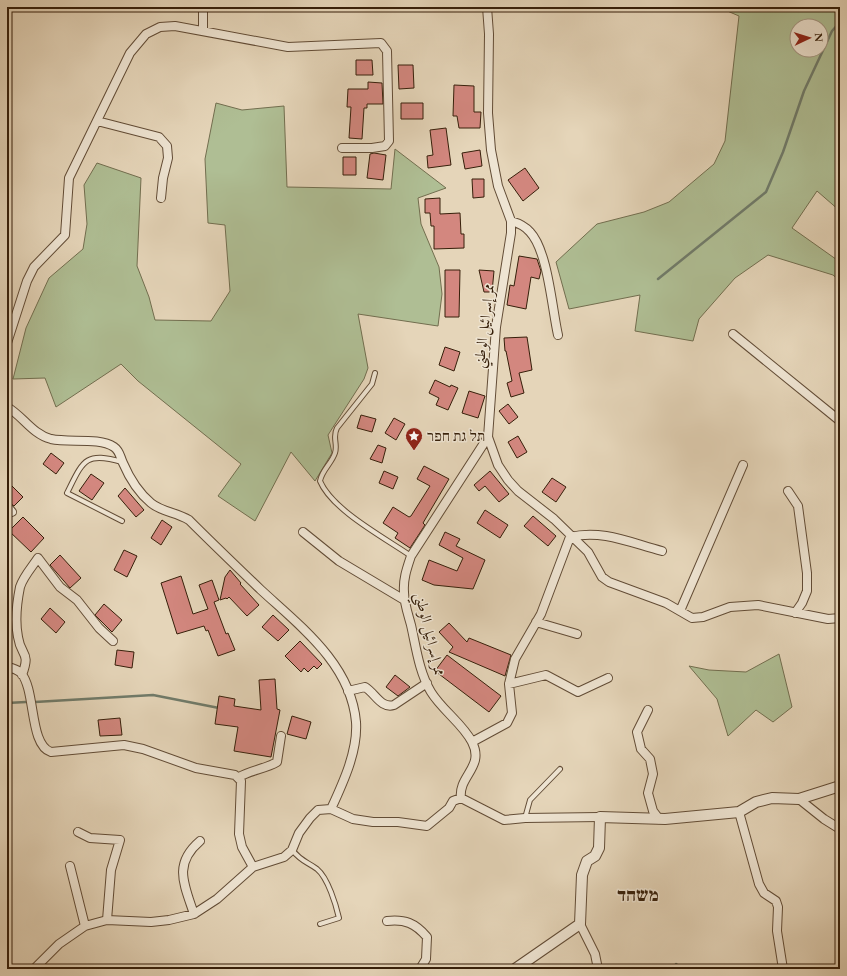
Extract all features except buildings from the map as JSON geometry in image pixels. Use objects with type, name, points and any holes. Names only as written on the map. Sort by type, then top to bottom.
[{"type":"street","points":[[203,7],[203,31]]},
{"type":"street","name":"ممر إسرائيل الوطني","points":[[472,742],[431,692],[421,668],[404,592],[405,575],[411,556],[488,437],[496,327],[511,233],[511,221],[498,186],[491,150],[488,113],[490,34],[487,7]]},
{"type":"street","points":[[7,343],[27,281],[34,267],[65,235],[69,178],[130,53],[146,34],[160,27],[175,26],[288,47],[381,44],[387,51],[389,141],[385,146],[342,148]]},
{"type":"street","points":[[97,121],[159,137],[167,146],[168,158],[163,178],[161,198]]},
{"type":"street","points":[[511,221],[523,226],[530,232],[539,245],[543,258],[558,335]]},
{"type":"street","points":[[733,334],[840,421]]},
{"type":"street","points":[[7,407],[14,411],[36,432],[51,439],[105,444],[115,447],[139,490],[150,503],[161,510],[180,514],[189,520],[306,630],[325,652],[348,691],[353,705],[356,723],[354,746],[343,783],[331,809]]},
{"type":"street","points":[[488,437],[498,465],[508,480],[518,491],[554,519],[570,537],[588,552],[602,577],[609,582],[666,603],[692,618],[703,617],[730,607],[758,605],[828,619],[840,618]]},
{"type":"street","points":[[680,611],[743,465]]},
{"type":"street","points":[[788,491],[798,506],[807,572],[807,590],[802,603],[794,612]]},
{"type":"street","points":[[303,532],[339,561],[406,602]]},
{"type":"street","points":[[570,537],[584,534],[599,534],[662,551]]},
{"type":"street","points":[[461,798],[460,790],[462,784],[472,772],[475,763],[475,752],[472,742],[506,723],[512,713],[509,684],[515,659],[536,622],[570,537]]},
{"type":"street","points":[[22,675],[27,662],[26,655],[18,639],[17,626],[20,587],[38,558],[60,587],[77,600],[99,628],[113,641]]},
{"type":"street","points":[[536,622],[577,634]]},
{"type":"street","points":[[7,667],[17,670],[22,675],[31,702],[40,744],[45,750],[51,752],[124,746],[136,747],[196,768],[235,774],[239,777],[241,781],[239,834],[242,846],[253,867]]},
{"type":"street","points":[[509,684],[546,675],[578,692],[608,678]]},
{"type":"street","points":[[348,691],[365,687],[370,690],[383,705],[388,707],[394,705],[427,683]]},
{"type":"street","points":[[648,710],[637,732],[641,749],[650,759],[653,774],[648,793],[653,811],[659,818]]},
{"type":"street","points":[[239,777],[249,771],[269,766],[277,762],[281,736]]},
{"type":"street","points":[[34,969],[59,944],[86,926],[107,920],[151,922],[169,920],[194,914],[217,899],[253,867],[284,857],[292,850],[299,834],[310,818],[318,810],[331,809],[353,819],[373,822],[398,822],[427,826],[449,808],[453,801],[461,798],[504,820],[525,818],[600,817],[659,818],[739,812],[756,802],[772,798],[800,799],[840,786]]},
{"type":"street","points":[[800,799],[824,819],[840,829]]},
{"type":"street","points":[[739,812],[759,884],[764,893],[776,902],[778,907],[778,931],[783,969]]},
{"type":"street","points":[[598,969],[595,954],[580,924],[582,875],[587,861],[595,856],[599,848],[600,817]]},
{"type":"street","points":[[78,832],[90,838],[120,840],[111,870],[107,920]]},
{"type":"street","points":[[194,914],[184,878],[183,864],[189,850],[200,840]]},
{"type":"street","points":[[70,866],[86,926]]},
{"type":"street","points":[[387,921],[399,920],[409,922],[419,927],[427,937],[426,959],[420,969]]},
{"type":"street","points":[[515,969],[580,924]]},
{"type":"lane","points":[[375,373],[372,384],[356,402],[334,434],[335,455],[321,475],[320,481],[338,505],[411,556]]},
{"type":"lane","points":[[122,521],[67,494],[74,480],[88,459],[104,457],[123,462]]},
{"type":"lane","points":[[525,818],[530,800],[560,769]]},
{"type":"lane","points":[[292,850],[300,860],[319,871],[337,908],[339,918],[320,924]]},
{"type":"green space","points":[[718,7],[840,7],[840,211],[817,191],[792,228],[840,262],[840,281],[833,275],[768,255],[735,278],[699,319],[693,341],[635,331],[640,295],[569,309],[556,262],[597,224],[644,212],[669,202],[714,164],[725,141],[739,16]]},
{"type":"green space","points":[[216,103],[242,110],[284,106],[287,187],[391,189],[395,149],[446,188],[418,198],[421,224],[439,267],[442,294],[438,326],[358,314],[368,368],[364,379],[328,435],[332,453],[315,481],[291,452],[255,521],[218,496],[241,464],[138,381],[121,364],[56,407],[45,378],[13,379],[26,328],[49,278],[83,249],[87,224],[84,185],[97,163],[141,178],[137,266],[149,297],[155,320],[211,321],[230,291],[225,225],[208,223],[205,159]]},
{"type":"green space","points":[[779,654],[792,707],[773,722],[756,710],[728,736],[717,699],[689,666],[709,670],[746,672]]},
{"type":"waterway","points":[[658,279],[766,192],[783,152],[804,91],[832,31],[840,22]]},
{"type":"waterway","points":[[35,702],[153,695],[219,708]]},
{"type":"waterway","points":[[7,703],[26,702]]},
{"type":"waterway","points":[[676,964],[682,969]]},
{"type":"place","name":"תל גת חפר","points":[[414,451]]},
{"type":"district","name":"משהד","points":[[638,894]]}]
